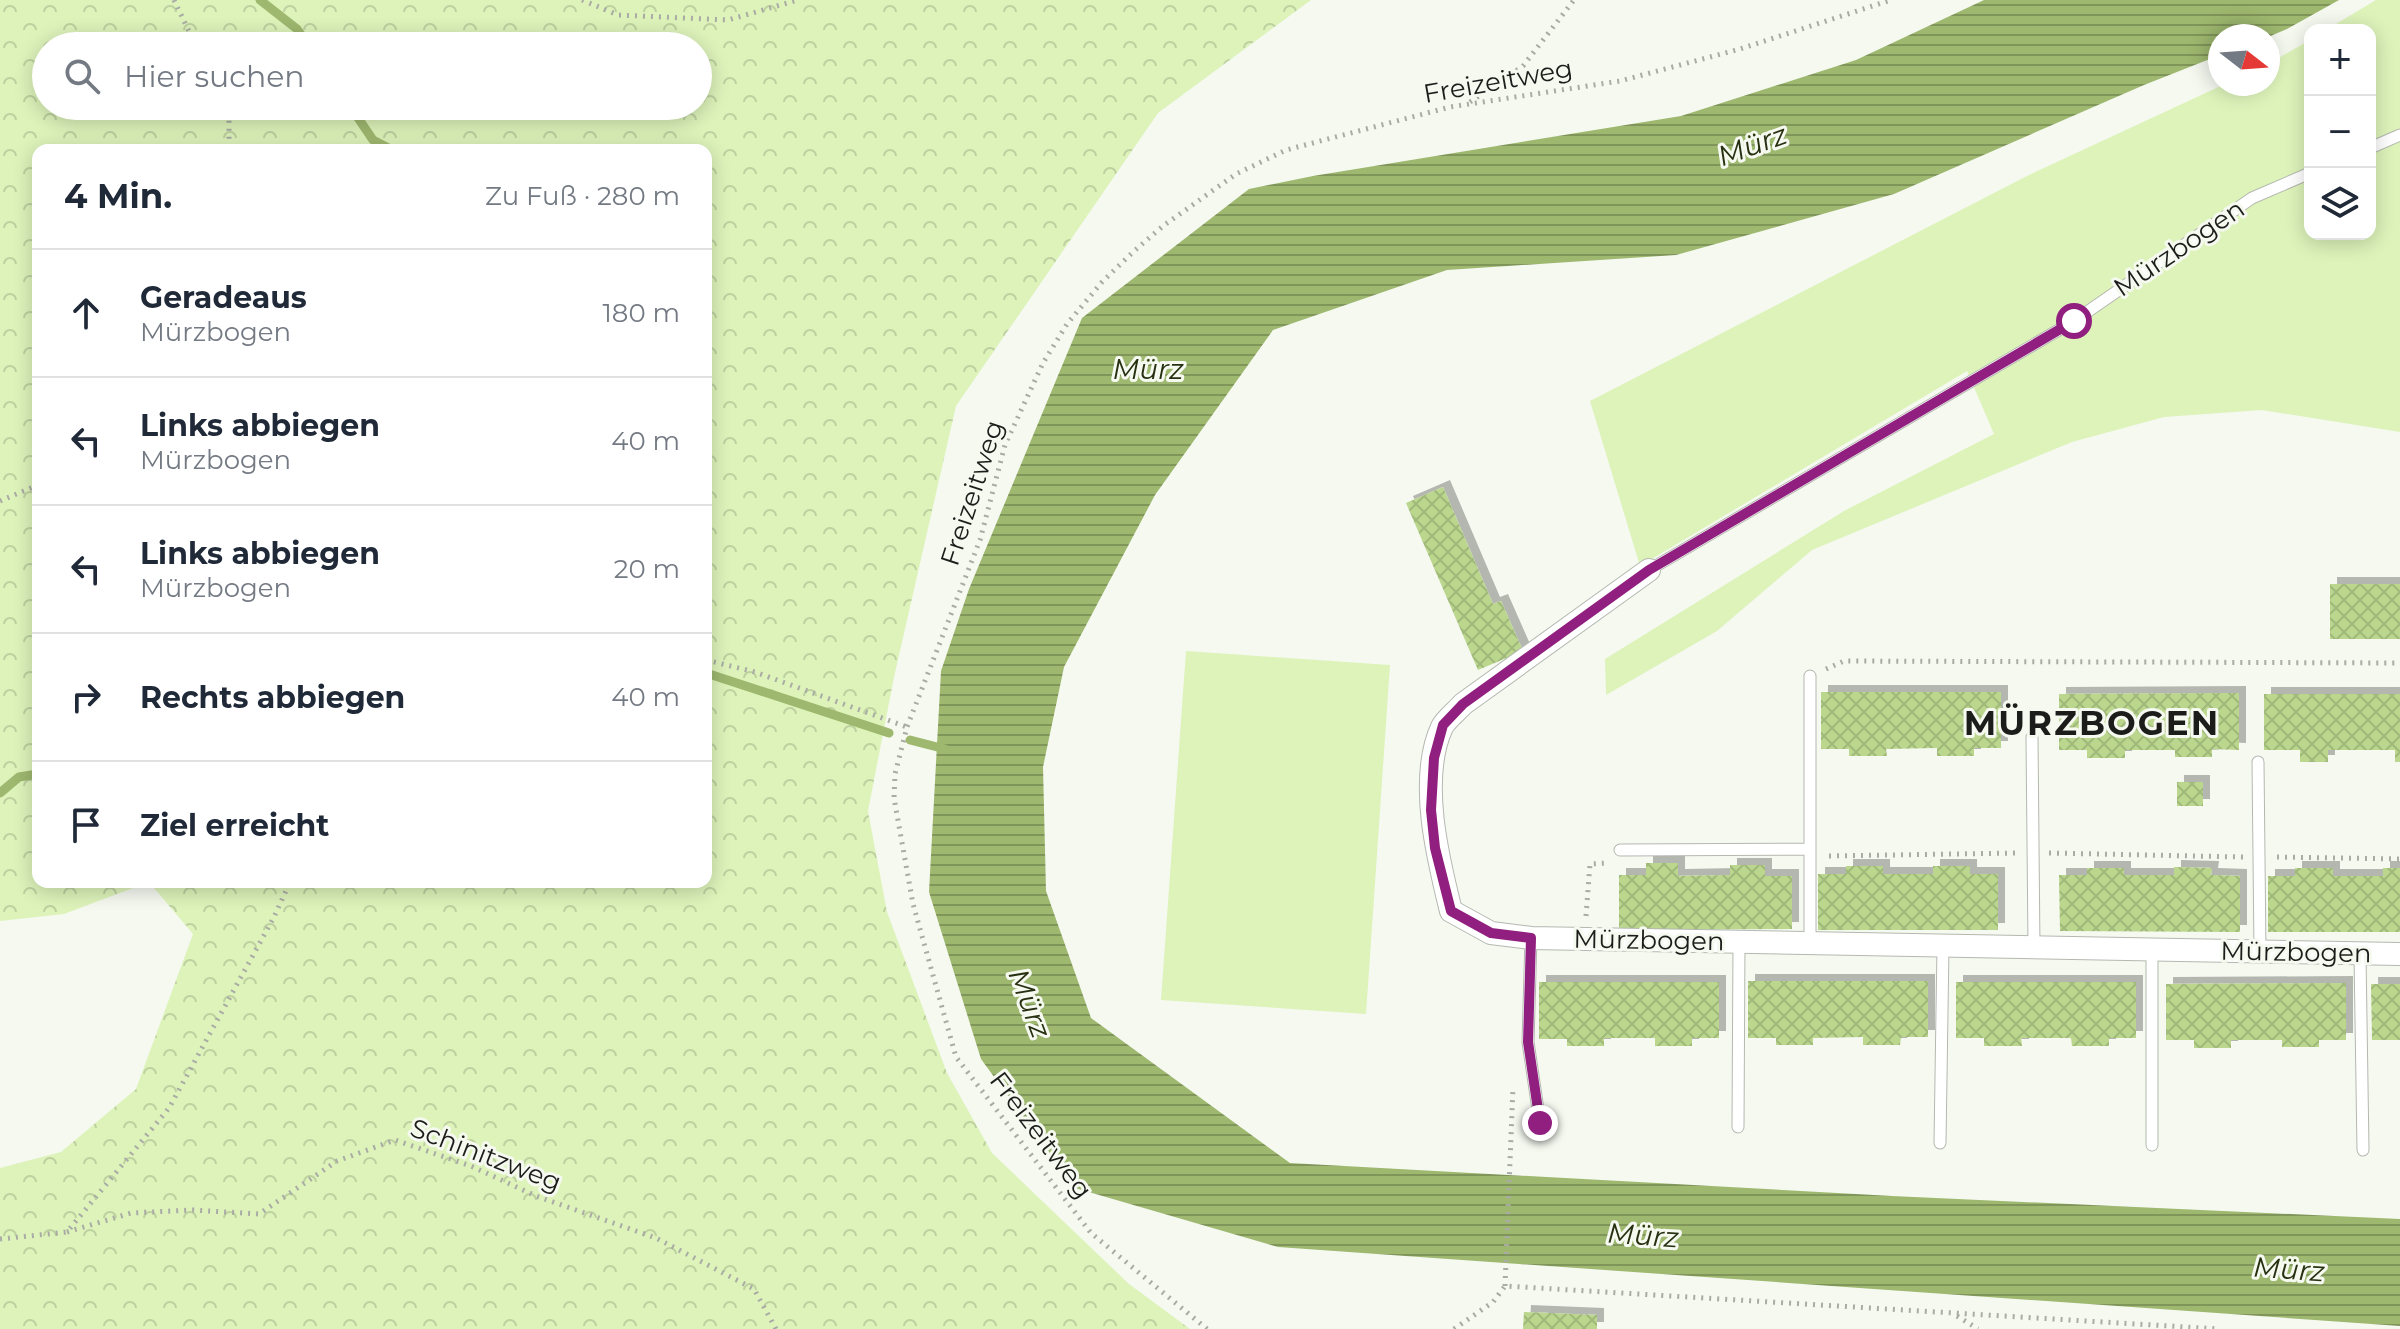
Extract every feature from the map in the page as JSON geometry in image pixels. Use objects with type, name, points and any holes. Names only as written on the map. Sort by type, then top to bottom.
[{"type":"street","name":"Mürzbogen","points":[[1649,570],[1463,704],[1443,725],[1434,758],[1431,810],[1435,848],[1451,911],[1491,933],[1531,938],[2400,954]]},
{"type":"lane","points":[[2376,145],[2400,135]]},
{"type":"lane","name":"Mürzbogen","points":[[1649,570],[2074,321],[2252,198],[2304,176]]},
{"type":"lane","points":[[1810,676],[1810,943]]},
{"type":"lane","points":[[2032,737],[2034,948]]},
{"type":"lane","points":[[2258,762],[2260,952]]},
{"type":"lane","points":[[1620,850],[1810,853]]},
{"type":"lane","points":[[1531,938],[1528,1042],[1540,1123]]},
{"type":"lane","points":[[1738,1127],[1739,942]]},
{"type":"lane","points":[[1940,1143],[1943,946]]},
{"type":"lane","points":[[2152,950],[2152,1145]]},
{"type":"lane","points":[[2360,954],[2363,1150]]},
{"type":"path","points":[[174,0],[189,32]]},
{"type":"path","points":[[582,0],[618,15],[728,20],[798,0]]},
{"type":"path","points":[[1466,105],[1523,66],[1574,0]]},
{"type":"path","name":"Freizeitweg","points":[[1207,1329],[1091,1233],[956,1057],[913,904],[894,798],[895,774],[907,727],[980,540],[1005,445],[1043,363],[1067,324],[1102,282],[1163,226],[1249,168],[1286,150],[1466,105],[1620,81],[1740,49],[1891,0]]},
{"type":"path","points":[[229,120],[229,144]]},
{"type":"path","points":[[0,501],[32,488]]},
{"type":"path","points":[[712,661],[755,672],[907,727]]},
{"type":"path","points":[[1810,676],[1844,661],[2400,663]]},
{"type":"path","points":[[1584,939],[1590,864],[1621,863],[1620,850]]},
{"type":"path","points":[[1810,853],[2400,859]]},
{"type":"path","points":[[67,1232],[169,1108],[287,888]]},
{"type":"path","name":"Schinitzweg","points":[[0,1239],[67,1232],[131,1213],[193,1210],[259,1214],[337,1161],[395,1140],[471,1166],[536,1196],[656,1238],[754,1289],[776,1329]]},
{"type":"path","points":[[1454,1329],[1493,1302],[1505,1286],[1510,1142]]},
{"type":"path","points":[[1505,1286],[2219,1329]]},
{"type":"path","points":[[1953,1314],[1978,1329]]},
{"type":"green space","points":[[0,0],[1311,0],[1158,113],[956,406],[894,677],[868,811],[887,912],[947,1073],[992,1153],[1129,1284],[1190,1329],[0,1329],[0,1168],[61,1152],[136,1089],[193,934],[154,888],[712,888],[712,144],[32,144],[32,888],[133,888],[64,914],[0,921]]},
{"type":"green space","points":[[2376,0],[2400,0],[2400,432],[2262,410],[2164,417],[2072,442],[1812,550],[1717,631],[1606,695],[1605,659],[1844,511],[1994,434],[1967,371],[1640,566],[1590,401],[2029,175],[2208,92],[2208,96],[2280,96],[2280,57],[2304,43],[2304,240],[2376,240],[2376,24],[2336,24]]},
{"type":"green space","points":[[1186,651],[1390,665],[1366,1014],[1161,1000]]},
{"type":"water","name":"Mürz","points":[[1984,0],[2339,0],[2280,32],[2280,24],[2208,24],[2208,60],[1894,194],[1676,255],[1447,270],[1273,330],[1155,495],[1064,667],[1043,767],[1046,891],[1091,1018],[1290,1163],[1892,1196],[2400,1219],[2400,1326],[1278,1247],[1075,1188],[981,1059],[929,892],[941,671],[969,589],[1082,318],[1249,189],[1681,116],[1856,60]]},
{"type":"building","points":[[1443,487],[1493,604],[1501,601],[1523,651],[1478,670],[1406,503]]},
{"type":"building","points":[[2330,584],[2400,584],[2400,639],[2330,639]]},
{"type":"building","points":[[1821,692],[2001,692],[2001,748],[1974,748],[1974,756],[1937,756],[1937,748],[1886,749],[1887,756],[1849,756],[1849,749],[1821,749]]},
{"type":"building","points":[[2239,693],[2239,750],[2212,749],[2212,757],[2175,757],[2175,750],[2125,750],[2125,758],[2087,758],[2087,750],[2059,750],[2059,694]]},
{"type":"building","points":[[2264,694],[2400,694],[2400,762],[2395,762],[2395,750],[2328,750],[2328,762],[2300,762],[2300,750],[2264,750]]},
{"type":"building","points":[[2177,782],[2203,782],[2203,806],[2177,806]]},
{"type":"building","points":[[1646,863],[1678,863],[1678,876],[1730,875],[1730,865],[1765,865],[1765,876],[1792,876],[1792,929],[1619,930],[1619,875],[1646,875]]},
{"type":"building","points":[[1846,866],[1883,866],[1883,874],[1933,874],[1933,866],[1970,866],[1970,874],[1998,874],[1998,930],[1818,930],[1818,874],[1846,874]]},
{"type":"building","points":[[2174,867],[2212,868],[2211,875],[2240,876],[2240,932],[2060,931],[2059,875],[2087,875],[2087,868],[2124,868],[2124,875],[2174,875]]},
{"type":"building","points":[[2295,868],[2333,868],[2333,876],[2383,876],[2383,868],[2400,868],[2400,932],[2268,932],[2268,876],[2295,876]]},
{"type":"building","points":[[1748,981],[1928,981],[1928,1037],[1901,1037],[1900,1045],[1863,1045],[1863,1037],[1813,1038],[1813,1045],[1776,1045],[1776,1038],[1748,1038]]},
{"type":"building","points":[[1539,982],[1719,982],[1719,1038],[1692,1038],[1692,1046],[1655,1046],[1655,1038],[1604,1038],[1604,1046],[1567,1046],[1567,1039],[1539,1039]]},
{"type":"building","points":[[1956,982],[2136,982],[2136,1038],[2109,1038],[2109,1046],[2072,1046],[2071,1038],[2021,1038],[2022,1046],[1984,1046],[1984,1038],[1956,1038]]},
{"type":"building","points":[[2346,983],[2346,1040],[2319,1040],[2319,1047],[2282,1047],[2282,1040],[2231,1040],[2231,1048],[2194,1048],[2194,1040],[2166,1040],[2166,984]]},
{"type":"building","points":[[2371,984],[2400,984],[2400,1040],[2372,1040]]},
{"type":"building","points":[[1524,1312],[1597,1315],[1597,1329],[1523,1329]]},
{"type":"waterway","points":[[260,0],[299,32]]},
{"type":"waterway","points":[[359,120],[373,140],[381,144]]},
{"type":"waterway","points":[[712,675],[889,733]]},
{"type":"waterway","points":[[910,740],[945,749]]},
{"type":"waterway","points":[[0,793],[19,777],[32,775]]},
{"type":"district","name":"MÜRZBOGEN","points":[[2092,723]]},
{"type":"route","points":[[1540,1123],[1528,1042],[1531,938],[1491,933],[1451,911],[1435,848],[1431,810],[1434,758],[1443,725],[1463,704],[1649,570],[2074,321]]}]
